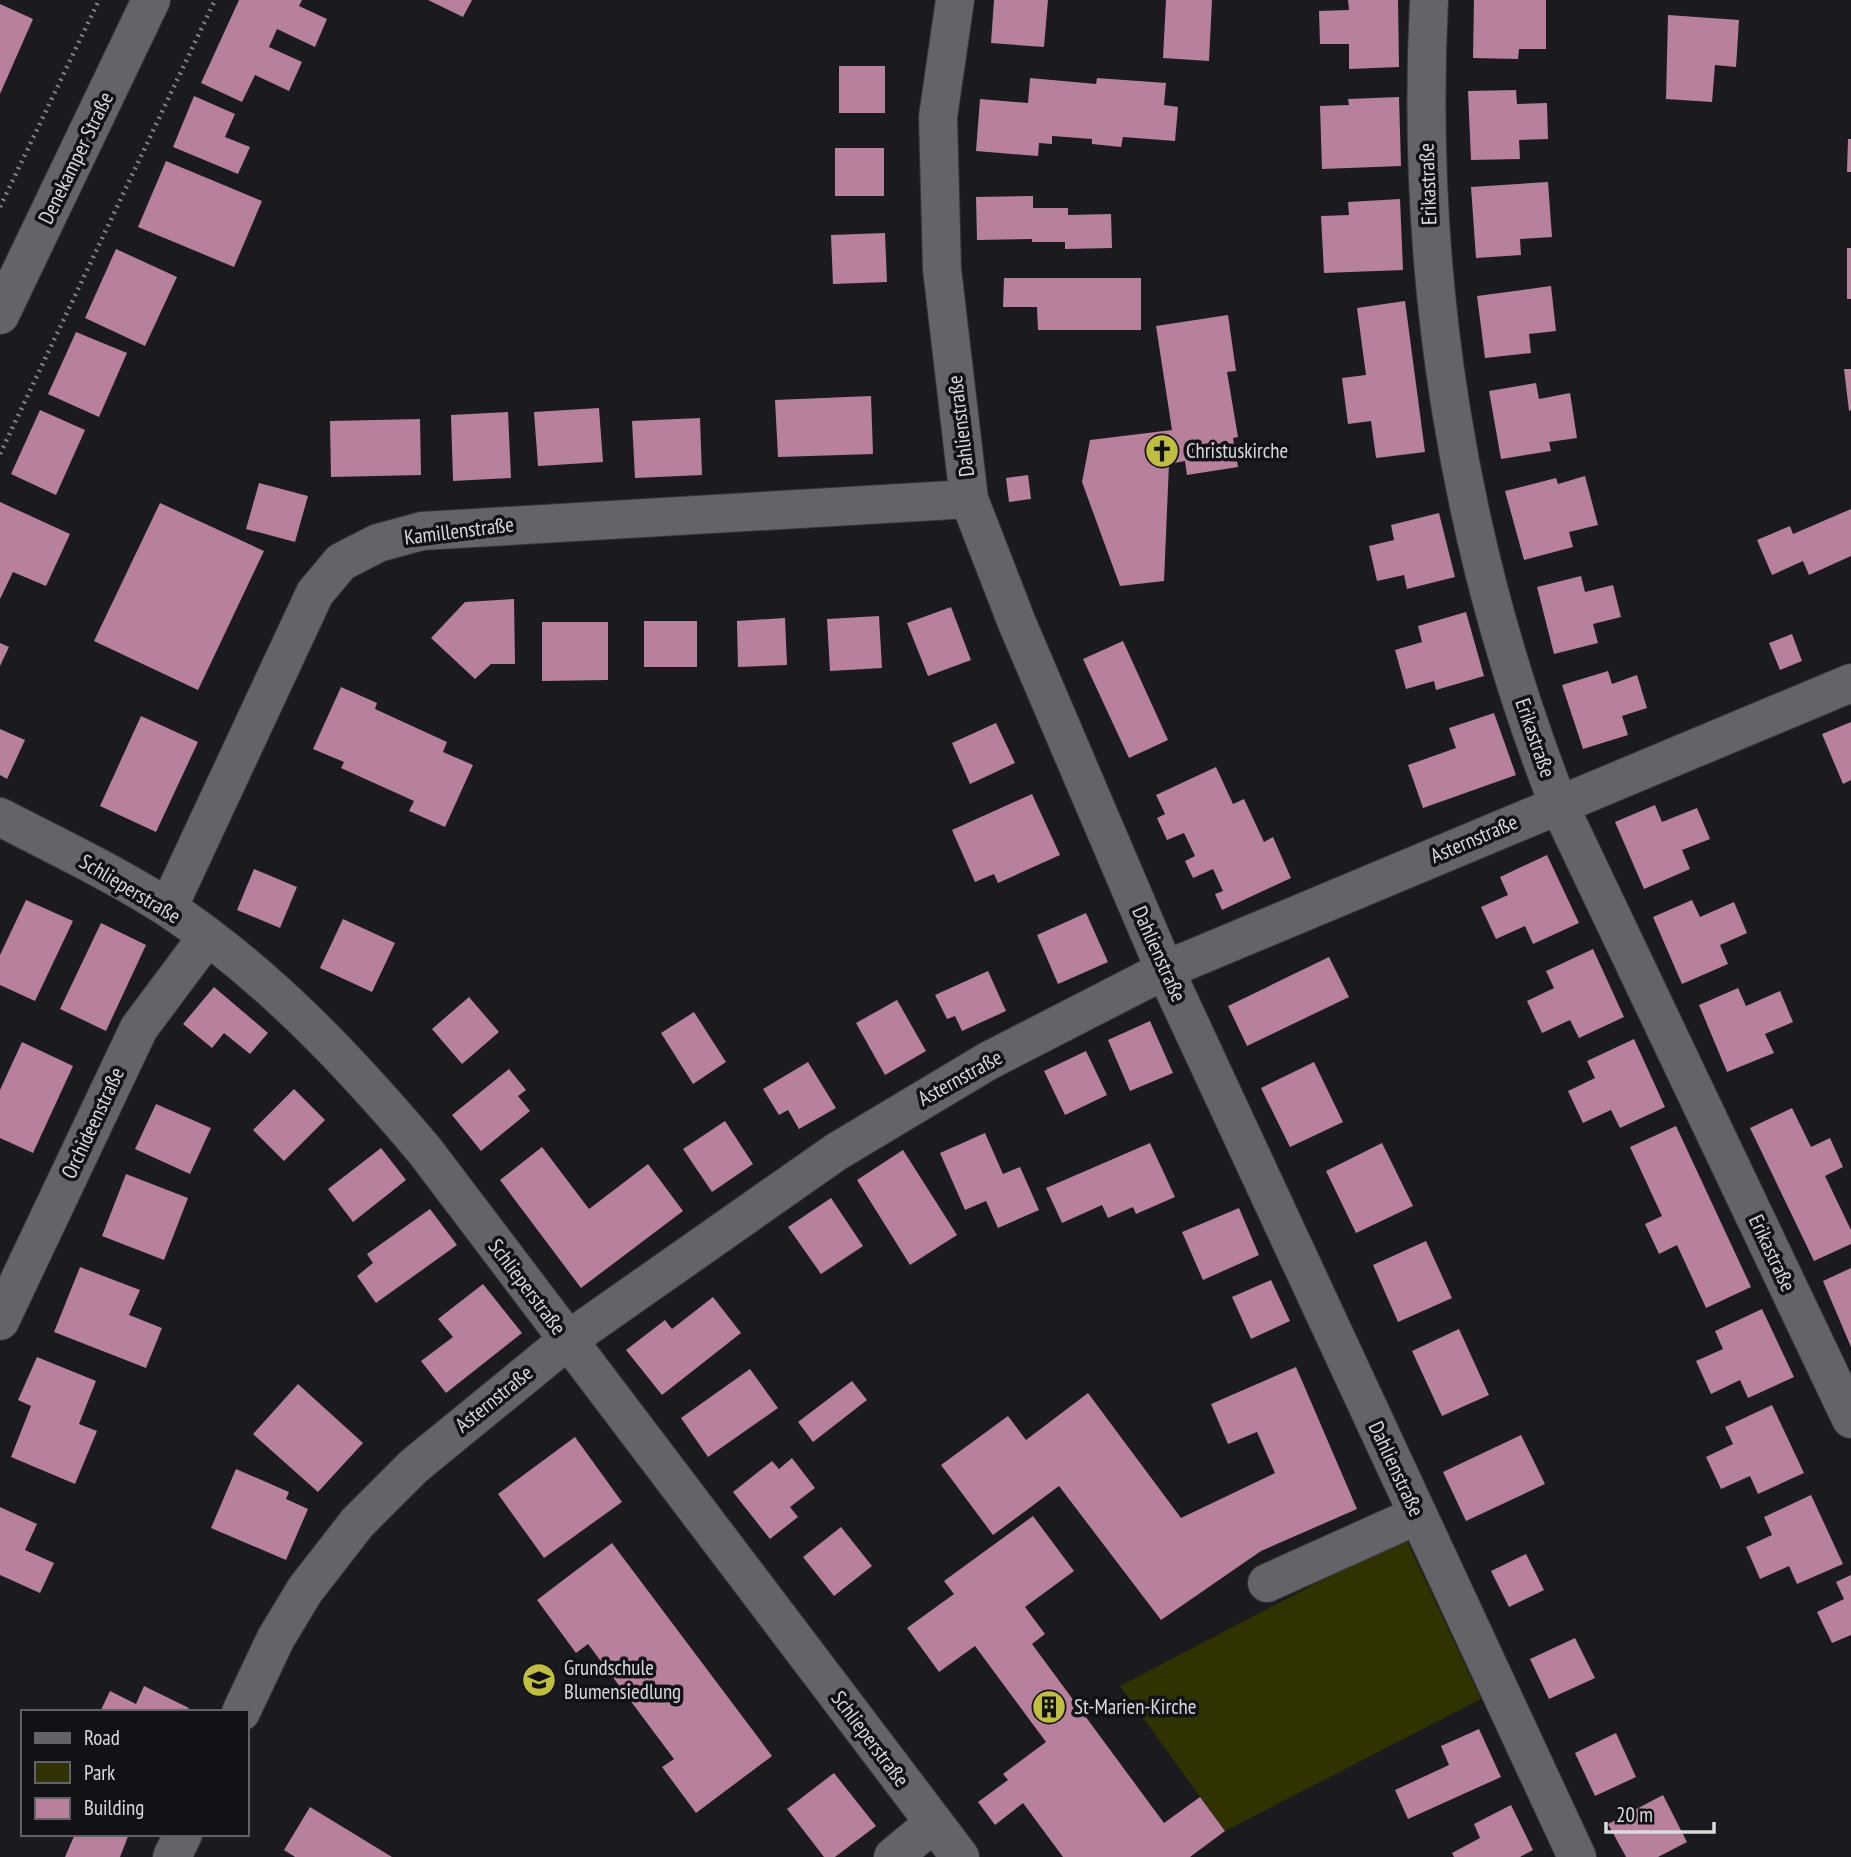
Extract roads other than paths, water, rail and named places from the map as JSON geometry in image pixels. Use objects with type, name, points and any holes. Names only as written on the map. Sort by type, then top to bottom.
[{"type":"street","name":"Denekamper Straße","points":[[0,315],[151,0]]},
{"type":"street","name":"Dahlienstraße","points":[[955,0],[938,117],[942,269],[969,499],[1017,624],[1165,971],[1577,1857]]},
{"type":"street","name":"Erikastraße","points":[[1429,0],[1425,65],[1430,257],[1456,452],[1495,619],[1537,749],[1558,803],[1851,1419]]},
{"type":"street","name":"Kamillenstraße","points":[[168,908],[315,593],[341,562],[378,542],[422,531],[509,524],[969,499]]},
{"type":"street","name":"Asternstraße","points":[[242,1710],[276,1638],[304,1590],[357,1523],[434,1448],[568,1340],[836,1152],[988,1061],[1165,971],[1558,803],[1851,683]]},
{"type":"street","name":"Schlieperstraße","points":[[0,817],[168,908],[247,967],[352,1065],[425,1151],[960,1857]]},
{"type":"street","name":"Orchideenstraße","points":[[0,1321],[134,1039],[168,986],[207,937]]},
{"type":"street","points":[[1267,1583],[1418,1515]]},
{"type":"street","points":[[892,1857],[934,1823]]},
{"type":"street","points":[[172,1857],[182,1836]]},
{"type":"place","name":"Christuskirche","points":[[1162,451]]},
{"type":"place","name":"Grundschule Blumensiedlung","points":[[539,1680]]},
{"type":"place","name":"St-Marien-Kirche","points":[[1049,1707]]}]
